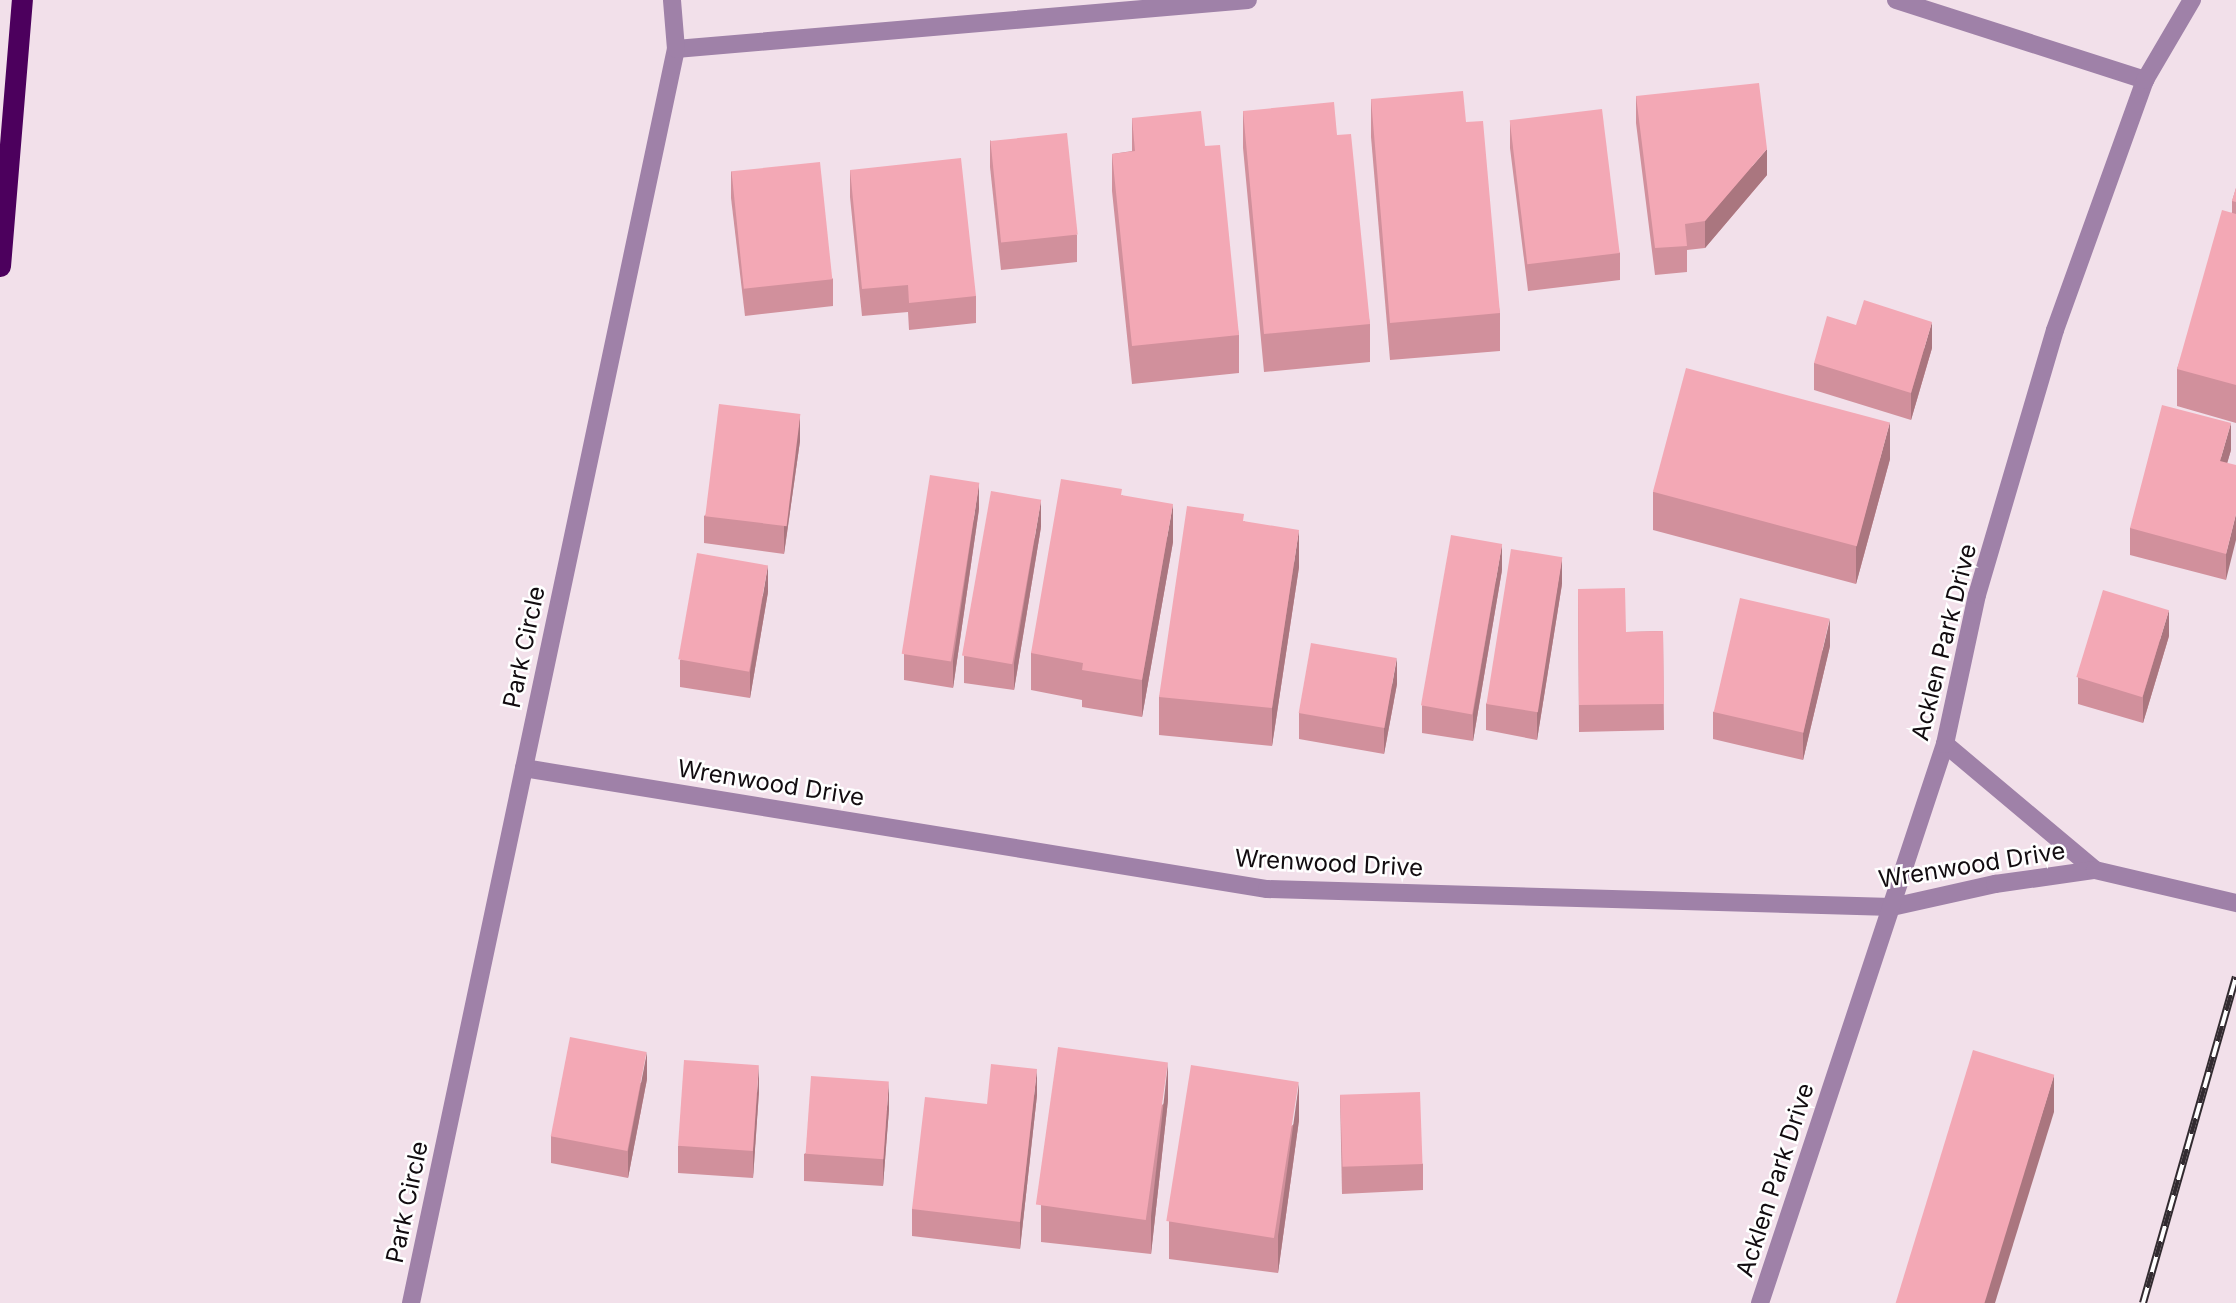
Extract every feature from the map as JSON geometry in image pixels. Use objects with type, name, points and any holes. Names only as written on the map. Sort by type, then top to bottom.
[{"type":"highway","points":[[0,266],[22,0]]},
{"type":"street","name":"Park Circle","points":[[411,1303],[676,49],[672,0]]},
{"type":"street","points":[[676,49],[1248,0]]},
{"type":"street","points":[[1896,0],[2145,80]]},
{"type":"street","name":"Acklen Park Drive","points":[[1760,1303],[1945,744],[1977,595],[2055,330],[2145,80],[2192,0]]},
{"type":"street","points":[[1945,744],[2095,870],[2236,903]]},
{"type":"street","name":"Wrenwood Drive","points":[[524,768],[1267,889],[1892,907],[1995,884],[2095,870]]},
{"type":"building","points":[[1759,83],[1767,149],[1705,221],[1685,224],[1687,246],[1655,248],[1636,96]]},
{"type":"building","points":[[1463,91],[1466,122],[1483,121],[1500,313],[1390,323],[1371,99]]},
{"type":"building","points":[[1334,102],[1337,135],[1351,134],[1370,324],[1264,334],[1243,111]]},
{"type":"building","points":[[1602,109],[1620,253],[1527,264],[1510,120]]},
{"type":"building","points":[[1201,111],[1205,146],[1220,145],[1239,335],[1132,346],[1112,154],[1135,151],[1132,118]]},
{"type":"building","points":[[1067,133],[1078,234],[1001,242],[990,141]]},
{"type":"building","points":[[961,158],[976,296],[909,303],[908,285],[862,289],[850,170]]},
{"type":"building","points":[[820,162],[832,279],[744,289],[731,171]]},
{"type":"building","points":[[2222,210],[2236,214],[2236,385],[2177,369]]},
{"type":"building","points":[[1864,300],[1932,322],[1911,393],[1814,363],[1827,316],[1856,325]]},
{"type":"building","points":[[1686,368],[1890,423],[1857,546],[1653,492]]},
{"type":"building","points":[[719,404],[800,414],[787,526],[705,516]]},
{"type":"building","points":[[2162,405],[2231,423],[2220,461],[2236,465],[2236,514],[2226,554],[2130,528]]},
{"type":"building","points":[[930,475],[979,483],[951,662],[902,654]]},
{"type":"building","points":[[1061,479],[1122,489],[1121,495],[1173,504],[1142,680],[1082,670],[1083,663],[1031,653]]},
{"type":"building","points":[[991,491],[1041,500],[1012,664],[962,655]]},
{"type":"building","points":[[1187,506],[1244,514],[1243,521],[1299,530],[1272,708],[1159,697]]},
{"type":"building","points":[[1451,535],[1502,544],[1472,714],[1421,705]]},
{"type":"building","points":[[1511,549],[1562,557],[1538,712],[1486,704]]},
{"type":"building","points":[[697,553],[768,566],[749,672],[678,659]]},
{"type":"building","points":[[1625,588],[1626,632],[1663,631],[1664,704],[1579,705],[1578,589]]},
{"type":"building","points":[[2103,590],[2169,610],[2142,697],[2076,677]]},
{"type":"building","points":[[1740,598],[1830,619],[1803,733],[1714,712]]},
{"type":"building","points":[[1311,643],[1397,658],[1384,728],[1299,713]]},
{"type":"building","points":[[570,1037],[647,1052],[627,1151],[551,1136]]},
{"type":"building","points":[[1058,1047],[1168,1062],[1146,1220],[1036,1204]]},
{"type":"building","points":[[1973,1050],[2054,1075],[1985,1303],[1896,1303]]},
{"type":"building","points":[[684,1060],[759,1065],[753,1151],[678,1146]]},
{"type":"building","points":[[991,1064],[1037,1069],[1020,1222],[912,1209],[925,1097],[987,1104]]},
{"type":"building","points":[[1191,1065],[1299,1082],[1274,1238],[1166,1221]]},
{"type":"building","points":[[811,1076],[889,1081],[883,1159],[806,1154]]},
{"type":"building","points":[[1420,1092],[1423,1164],[1343,1167],[1340,1095]]},
{"type":"railway","points":[[2143,1303],[2236,977]]}]
